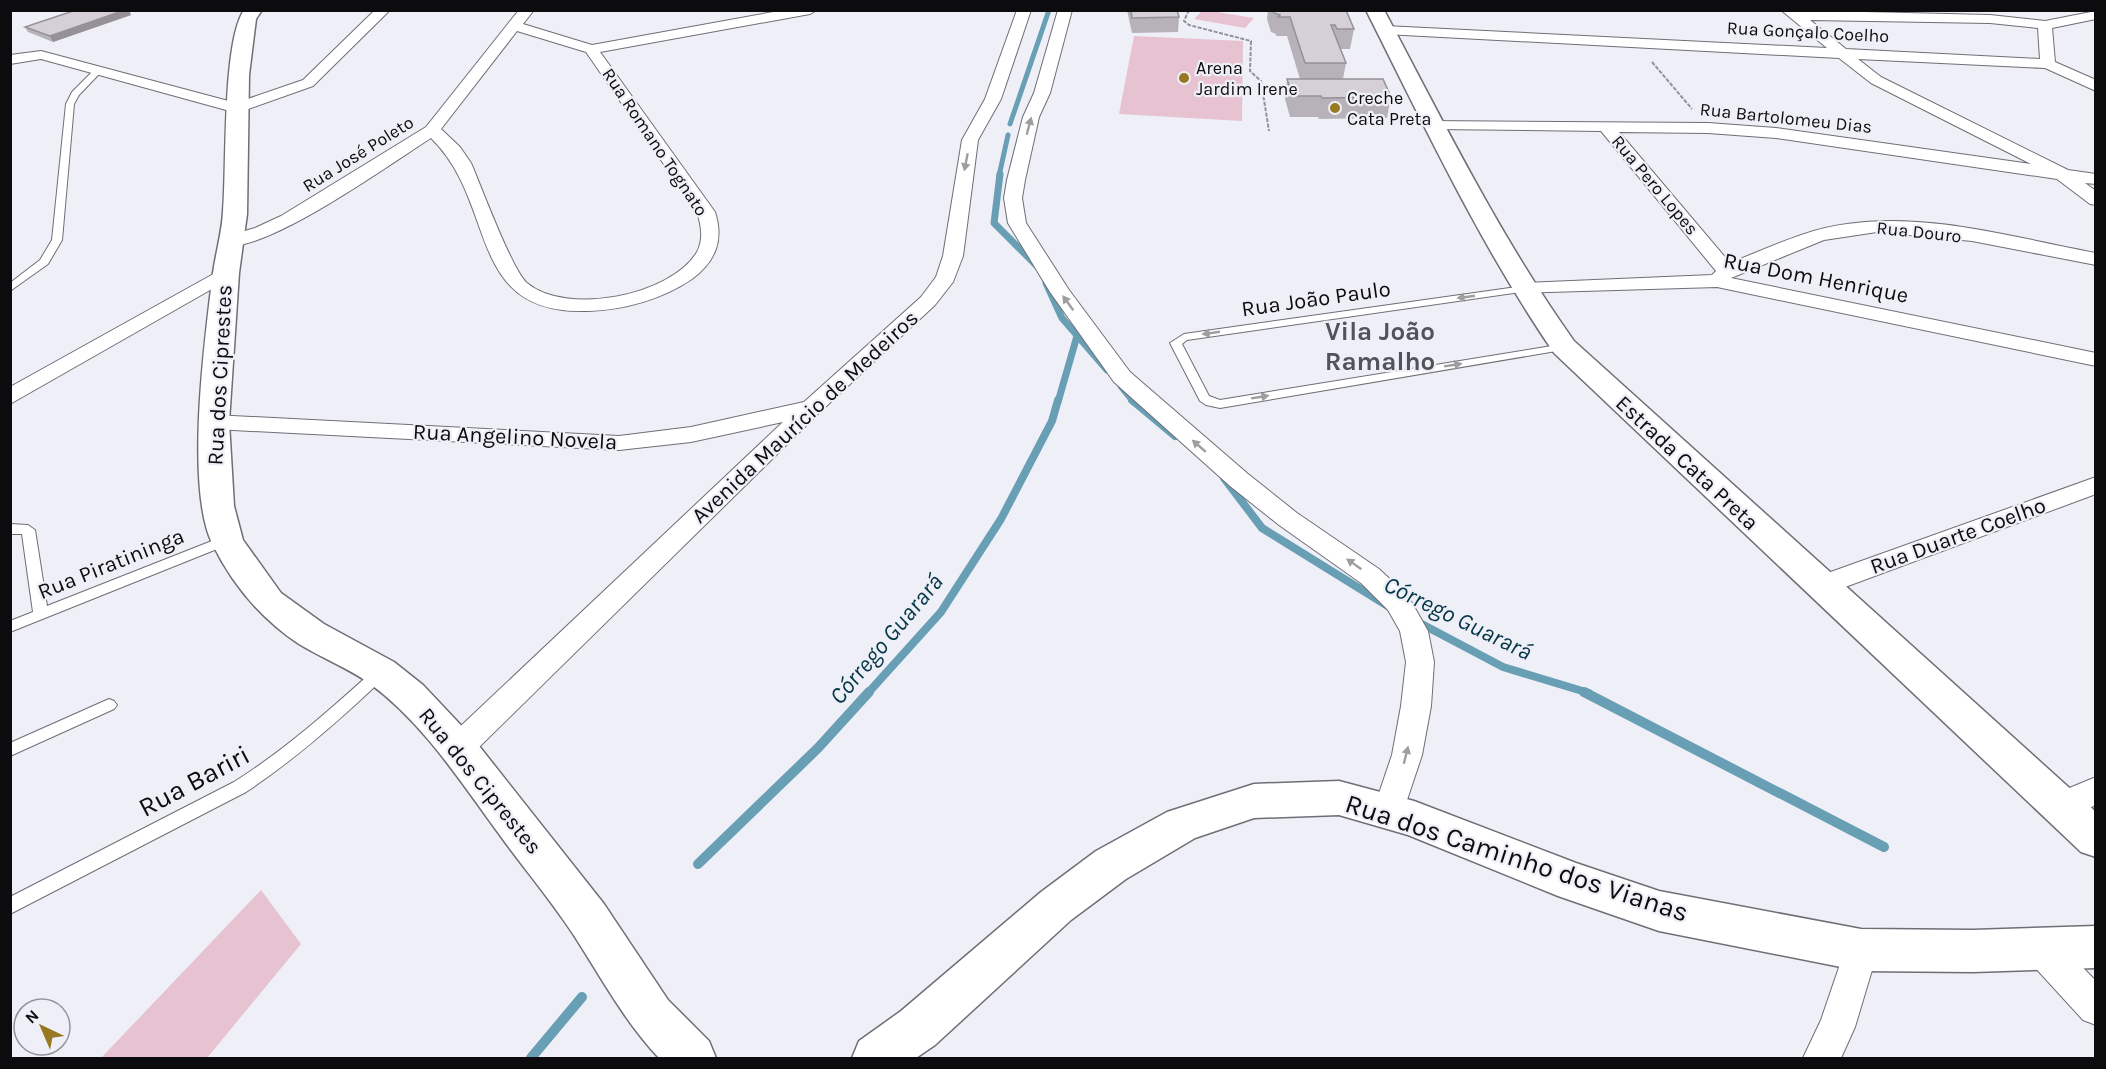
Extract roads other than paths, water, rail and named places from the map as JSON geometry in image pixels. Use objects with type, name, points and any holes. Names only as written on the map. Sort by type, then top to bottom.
[{"type":"street","name":"Rua dos Ciprestes","points":[[253,10],[247,19],[243,38],[237,108],[235,214],[228,257],[214,422],[214,465],[218,506],[226,540],[244,570],[269,602],[311,634],[381,672],[410,696],[458,748],[588,919],[651,1016],[692,1059]]},
{"type":"street","points":[[10,60],[41,55],[237,108],[308,83],[320,75],[383,10]]},
{"type":"street","name":"Rua José Poleto","points":[[10,397],[228,257],[262,232],[288,220],[432,130],[527,10]]},
{"type":"street","points":[[591,49],[810,10]]},
{"type":"street","name":"Avenida Maurício de Medeiros","points":[[458,748],[812,407],[928,301],[946,278],[953,256],[970,140],[993,99],[1024,10]]},
{"type":"street","points":[[1065,10],[1042,93],[1031,117],[1016,180],[1014,213],[1022,233],[1060,292],[1122,376],[1239,480],[1288,519],[1370,576],[1398,603],[1414,631],[1420,662],[1416,706],[1407,755],[1389,811]]},
{"type":"street","points":[[1791,13],[1958,15],[2045,25],[2096,15]]},
{"type":"street","points":[[1791,13],[1875,80],[2061,173],[2096,200]]},
{"type":"street","name":"Rua Gonçalo Coelho","points":[[1380,20],[1634,42],[2048,64]]},
{"type":"street","name":"Estrada Cata Preta","points":[[1380,20],[1524,289],[1564,347],[2096,840]]},
{"type":"street","points":[[2045,25],[2048,64],[2096,86]]},
{"type":"street","name":"Rua Romano Tognato","points":[[432,130],[454,151],[462,163],[512,279],[526,294],[552,303],[596,306],[632,300],[666,287],[693,267],[708,248],[711,230],[706,212],[591,49],[514,26]]},
{"type":"street","name":"Rua Bartolomeu Dias","points":[[1434,123],[1607,128],[1708,128],[1776,133],[2096,178]]},
{"type":"street","name":"Rua Pero Lopes","points":[[1607,128],[1722,276]]},
{"type":"street","name":"Rua Douro","points":[[1722,276],[1810,238],[1845,229],[1878,225],[1935,230],[2096,259]]},
{"type":"street","name":"Rua Dom Henrique","points":[[1524,289],[1722,276],[2096,360]]},
{"type":"street","name":"Rua Angelino Novela","points":[[214,422],[619,443],[678,438],[746,425],[812,407]]},
{"type":"street","name":"Rua Duarte Coelho","points":[[1820,586],[2096,484]]},
{"type":"street","points":[[2061,806],[2096,790]]},
{"type":"street","name":"Rua dos Caminho dos Vianas","points":[[876,1059],[918,1028],[1056,906],[1111,865],[1182,825],[1254,801],[1339,798],[1389,811],[1573,882],[1659,911],[1861,950],[2042,950],[2096,947]]},
{"type":"street","points":[[1821,1059],[1837,1027],[1861,950]]},
{"type":"street","points":[[2042,950],[2096,1007]]},
{"type":"lane","points":[[10,288],[44,264],[53,252],[57,240],[70,104],[75,94],[97,72]]},
{"type":"lane","name":"Rua João Paulo","points":[[1524,289],[1184,337],[1176,343],[1204,398],[1220,404],[1564,347]]},
{"type":"lane","points":[[10,529],[28,530],[41,614]]},
{"type":"lane","name":"Rua Piratininga","points":[[10,627],[226,540]]},
{"type":"lane","name":"Rua Bariri","points":[[10,906],[240,787],[276,765],[308,741],[381,672]]},
{"type":"lane","points":[[10,750],[109,705]]},
{"type":"waterway","name":"Córrego Guarará","points":[[1010,124],[1049,10]]},
{"type":"waterway","name":"Córrego Guarará","points":[[999,176],[1008,135]]},
{"type":"waterway","name":"Córrego Guarará","points":[[1000,174],[994,223],[1037,266]]},
{"type":"waterway","name":"Córrego Guarará","points":[[1046,283],[1062,318],[1107,370]]},
{"type":"waterway","name":"Córrego Guarará","points":[[1058,402],[1077,336]]},
{"type":"waterway","name":"Córrego Guarará","points":[[1121,386],[1133,401]]},
{"type":"waterway","name":"Córrego Guarará","points":[[868,693],[941,612],[1001,519],[1052,421],[1058,400]]},
{"type":"waterway","name":"Córrego Guarará","points":[[1133,401],[1175,436]]},
{"type":"waterway","name":"Córrego Guarará","points":[[1224,478],[1262,528],[1391,608]]},
{"type":"waterway","name":"Córrego Guarará","points":[[1416,621],[1503,667],[1589,693]]},
{"type":"waterway","name":"Córrego Guarará","points":[[698,864],[818,748],[869,692]]},
{"type":"waterway","name":"Córrego Guarará","points":[[1584,692],[1884,847]]},
{"type":"waterway","name":"Córrego Guarará","points":[[531,1058],[582,997]]},
{"type":"place","name":"Arena Jardim Irene","points":[[1184,78]]},
{"type":"place","name":"Creche Cata Preta","points":[[1335,108]]},
{"type":"district","name":"Vila João Ramalho","points":[[1380,346]]}]
